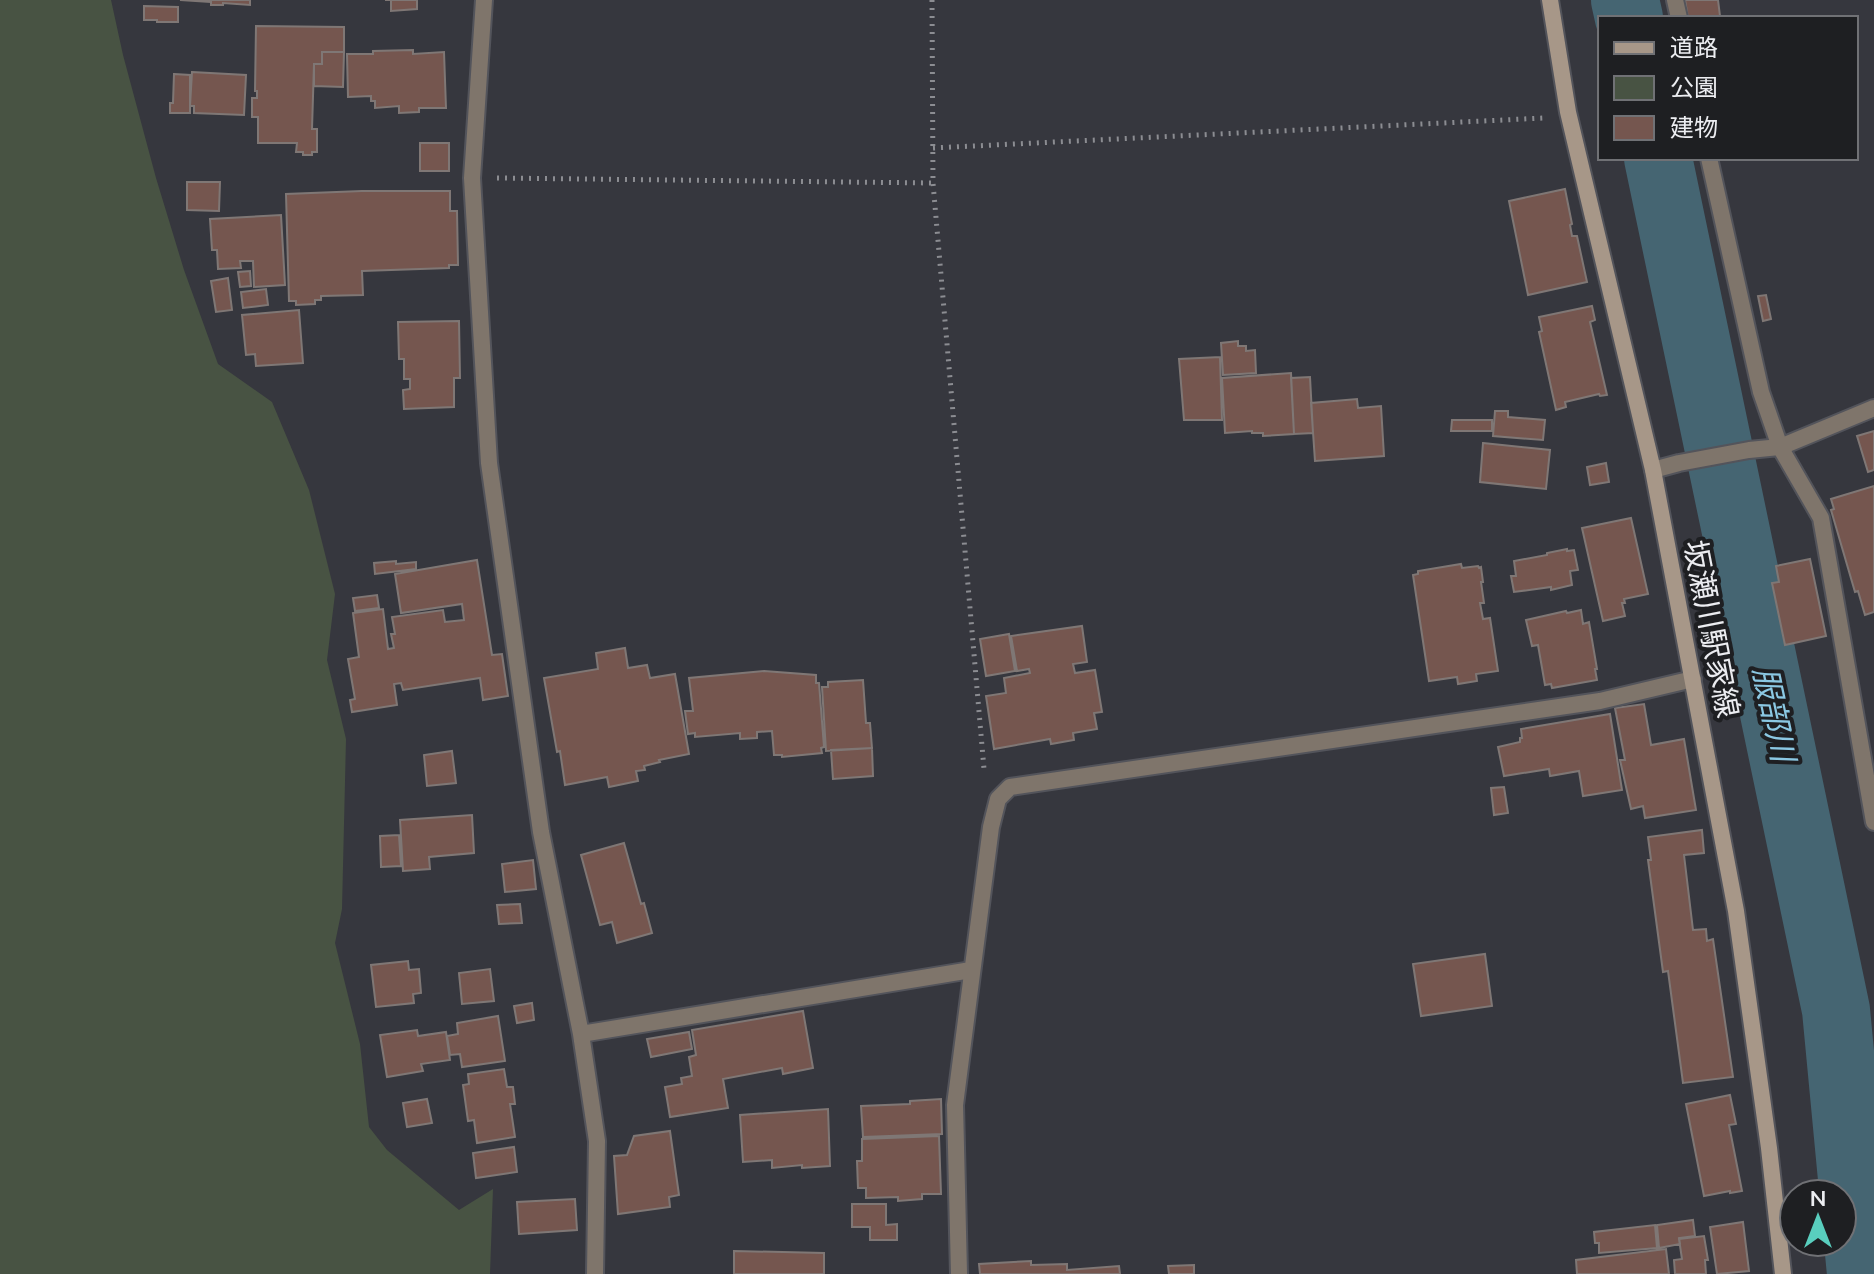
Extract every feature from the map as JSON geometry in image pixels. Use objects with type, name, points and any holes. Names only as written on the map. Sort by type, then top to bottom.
[{"type":"main road","name":"坂瀬川駅家線","points":[[1550,0],[1568,112],[1653,470],[1736,911],[1783,1274]]},
{"type":"street","points":[[484,0],[472,178],[489,463],[541,832],[581,1034],[597,1141],[595,1274]]},
{"type":"street","points":[[1709,160],[1761,392],[1780,447],[1821,518],[1874,822]]},
{"type":"street","points":[[1653,470],[1749,450],[1780,447],[1874,408]]},
{"type":"street","points":[[959,1274],[955,1105],[991,827],[998,799],[1010,787],[1600,701],[1693,679]]},
{"type":"street","points":[[581,1034],[971,970]]},
{"type":"path","points":[[932,0],[933,183],[984,769],[998,799]]},
{"type":"path","points":[[933,148],[1542,119],[1568,112]]},
{"type":"path","points":[[472,178],[933,183]]},
{"type":"green space","points":[[0,0],[111,0],[156,178],[184,270],[218,364],[272,402],[309,490],[335,594],[327,660],[346,739],[342,909],[335,943],[360,1044],[369,1127],[387,1150],[459,1210],[493,1189],[490,1274],[0,1274]]},
{"type":"building","points":[[180,0],[250,0],[250,5],[211,5],[211,2]]},
{"type":"building","points":[[391,0],[417,0],[417,9],[391,11]]},
{"type":"building","points":[[1685,0],[1718,0],[1720,16],[1688,16]]},
{"type":"building","points":[[144,6],[178,7],[178,22],[144,20]]},
{"type":"building","points":[[256,26],[344,27],[344,52],[322,52],[322,64],[314,64],[312,129],[317,129],[317,152],[312,152],[312,155],[296,152],[297,143],[258,143],[258,117],[252,117],[252,98],[257,98]]},
{"type":"building","points":[[413,50],[413,54],[444,52],[446,108],[419,108],[419,112],[399,113],[399,106],[375,108],[371,96],[348,97],[347,54]]},
{"type":"building","points":[[322,52],[344,52],[343,87],[314,86],[314,64],[322,64]]},
{"type":"building","points":[[192,72],[246,75],[244,115],[194,113],[194,106],[190,106]]},
{"type":"building","points":[[174,74],[190,75],[190,113],[170,113]]},
{"type":"building","points":[[420,143],[449,143],[449,171],[420,171]]},
{"type":"building","points":[[187,182],[220,182],[219,211],[187,210]]},
{"type":"building","points":[[1565,189],[1572,236],[1577,236],[1587,282],[1528,295],[1509,201]]},
{"type":"building","points":[[450,191],[450,211],[457,211],[458,265],[449,265],[449,268],[362,271],[363,295],[321,296],[315,304],[296,305],[296,301],[289,301],[286,194]]},
{"type":"building","points":[[281,215],[285,285],[254,287],[253,261],[240,261],[241,268],[218,269],[217,250],[212,250],[210,219]]},
{"type":"building","points":[[250,271],[251,286],[240,287],[238,272]]},
{"type":"building","points":[[228,278],[232,310],[216,312],[211,281]]},
{"type":"building","points":[[266,289],[268,305],[243,308],[241,292]]},
{"type":"building","points":[[1766,295],[1771,319],[1763,321],[1758,296]]},
{"type":"building","points":[[1592,306],[1595,320],[1590,322],[1607,395],[1565,402],[1566,407],[1556,410],[1539,332],[1542,331],[1539,317]]},
{"type":"building","points":[[299,310],[303,363],[256,366],[255,354],[246,355],[242,315]]},
{"type":"building","points":[[459,321],[460,378],[454,378],[454,407],[404,409],[403,390],[410,389],[410,379],[404,379],[404,359],[399,359],[398,322]]},
{"type":"building","points":[[1238,341],[1238,346],[1246,346],[1246,351],[1255,350],[1256,373],[1223,375],[1221,343]]},
{"type":"building","points":[[1220,357],[1222,420],[1184,420],[1179,359]]},
{"type":"building","points":[[1291,373],[1294,434],[1263,436],[1263,433],[1252,431],[1225,433],[1222,378]]},
{"type":"building","points":[[1310,377],[1313,433],[1294,434],[1291,378]]},
{"type":"building","points":[[1357,399],[1358,408],[1381,406],[1384,456],[1315,461],[1311,403]]},
{"type":"building","points":[[1495,411],[1508,411],[1508,417],[1545,420],[1543,440],[1493,436]]},
{"type":"building","points":[[1452,420],[1492,420],[1492,431],[1451,431]]},
{"type":"building","points":[[1874,431],[1874,470],[1868,472],[1857,436]]},
{"type":"building","points":[[1483,443],[1550,450],[1546,489],[1480,482]]},
{"type":"building","points":[[1606,463],[1609,482],[1590,485],[1587,467]]},
{"type":"building","points":[[1874,486],[1874,612],[1865,615],[1858,591],[1855,592],[1831,510],[1834,509],[1831,499]]},
{"type":"building","points":[[1631,518],[1648,594],[1624,599],[1625,616],[1603,621],[1582,528]]},
{"type":"building","points":[[1574,550],[1578,570],[1570,571],[1572,585],[1551,590],[1551,587],[1514,592],[1511,576],[1516,576],[1514,561]]},
{"type":"building","points":[[1810,559],[1826,636],[1785,645],[1772,583],[1779,582],[1776,566]]},
{"type":"building","points":[[477,560],[492,655],[502,654],[508,696],[483,700],[480,678],[403,690],[401,683],[394,684],[397,705],[352,712],[350,700],[355,699],[348,659],[359,657],[353,613],[383,609],[388,649],[394,648],[392,617],[443,610],[445,622],[464,620],[462,604],[401,613],[395,574]]},
{"type":"building","points":[[396,561],[396,564],[416,562],[416,569],[375,574],[374,563]]},
{"type":"building","points":[[1461,564],[1462,568],[1481,567],[1484,603],[1480,603],[1483,619],[1490,618],[1498,671],[1476,674],[1477,681],[1458,684],[1457,677],[1429,681],[1413,575],[1418,571]]},
{"type":"building","points":[[377,595],[379,608],[355,611],[353,598]]},
{"type":"building","points":[[1581,610],[1583,624],[1589,622],[1597,680],[1552,688],[1551,684],[1545,685],[1538,645],[1532,646],[1526,620]]},
{"type":"building","points":[[1082,626],[1087,662],[1073,664],[1075,673],[1095,670],[1102,712],[1094,713],[1097,729],[1073,733],[1074,740],[1051,744],[1050,739],[994,749],[986,696],[1006,693],[1004,678],[1030,673],[1029,669],[1017,671],[1011,636]]},
{"type":"building","points":[[1009,634],[1015,671],[986,676],[980,639]]},
{"type":"building","points":[[625,648],[628,668],[647,665],[650,678],[675,674],[689,754],[644,766],[645,770],[636,771],[638,781],[609,787],[607,777],[565,785],[544,678],[598,669],[596,653]]},
{"type":"building","points":[[764,671],[816,675],[824,747],[821,748],[822,753],[774,755],[772,731],[757,732],[757,738],[740,739],[740,733],[695,737],[695,733],[688,734],[685,711],[693,711],[689,678]]},
{"type":"building","points":[[863,680],[866,723],[870,723],[872,748],[826,751],[822,687],[828,687],[828,682]]},
{"type":"building","points":[[1644,704],[1651,745],[1684,739],[1696,810],[1645,818],[1643,806],[1631,809],[1620,760],[1625,760],[1615,708]]},
{"type":"building","points":[[1610,714],[1622,790],[1583,796],[1579,771],[1550,776],[1549,769],[1504,776],[1498,747],[1520,742],[1521,729]]},
{"type":"building","points":[[872,748],[873,776],[833,779],[831,750]]},
{"type":"building","points":[[452,751],[456,783],[427,786],[424,755]]},
{"type":"building","points":[[1504,787],[1508,813],[1494,815],[1491,788]]},
{"type":"building","points":[[472,815],[474,853],[429,857],[430,869],[403,871],[400,820]]},
{"type":"building","points":[[1702,830],[1704,853],[1684,855],[1693,930],[1706,929],[1707,941],[1713,939],[1733,1077],[1683,1083],[1668,971],[1663,972],[1648,860],[1651,860],[1648,837]]},
{"type":"building","points":[[399,835],[401,866],[381,867],[380,836]]},
{"type":"building","points":[[624,843],[652,933],[617,943],[612,922],[600,925],[581,855]]},
{"type":"building","points":[[533,860],[536,889],[505,892],[502,864]]},
{"type":"building","points":[[520,904],[522,923],[499,924],[497,905]]},
{"type":"building","points":[[1485,954],[1492,1006],[1421,1016],[1413,964]]},
{"type":"building","points":[[408,961],[409,970],[419,969],[421,993],[413,994],[414,1003],[376,1007],[371,965]]},
{"type":"building","points":[[490,969],[494,1001],[462,1004],[459,973]]},
{"type":"building","points":[[532,1003],[534,1020],[517,1023],[514,1006]]},
{"type":"building","points":[[803,1011],[813,1068],[783,1074],[782,1068],[723,1079],[728,1108],[670,1117],[665,1087],[682,1084],[681,1078],[692,1076],[689,1057],[696,1055],[692,1030]]},
{"type":"building","points":[[498,1016],[505,1061],[462,1067],[460,1054],[450,1055],[447,1036],[458,1034],[457,1023]]},
{"type":"building","points":[[417,1030],[418,1036],[446,1032],[450,1060],[421,1064],[423,1071],[387,1077],[380,1035]]},
{"type":"building","points":[[689,1032],[692,1049],[651,1057],[647,1039]]},
{"type":"building","points":[[504,1069],[507,1087],[513,1087],[515,1104],[510,1104],[515,1137],[477,1143],[474,1120],[468,1121],[463,1085],[469,1084],[468,1074]]},
{"type":"building","points":[[1730,1095],[1736,1124],[1729,1125],[1742,1191],[1704,1196],[1686,1104]]},
{"type":"building","points":[[427,1099],[432,1123],[407,1127],[403,1103]]},
{"type":"building","points":[[941,1099],[942,1134],[863,1137],[861,1106]]},
{"type":"building","points":[[828,1109],[830,1166],[772,1168],[772,1160],[743,1162],[740,1115]]},
{"type":"building","points":[[670,1131],[679,1195],[669,1197],[670,1207],[618,1214],[614,1156],[627,1155],[634,1136]]},
{"type":"building","points":[[939,1136],[941,1194],[922,1194],[922,1199],[898,1201],[898,1197],[866,1198],[866,1188],[858,1188],[857,1161],[862,1161],[862,1139]]},
{"type":"building","points":[[514,1147],[517,1172],[476,1178],[473,1153]]},
{"type":"building","points":[[575,1199],[577,1230],[519,1234],[517,1202]]},
{"type":"building","points":[[852,1204],[886,1204],[886,1225],[897,1224],[897,1240],[870,1240],[870,1227],[852,1227]]},
{"type":"building","points":[[1693,1220],[1695,1236],[1679,1238],[1680,1244],[1659,1248],[1657,1225]]},
{"type":"building","points":[[1743,1222],[1749,1271],[1717,1274],[1710,1227]]},
{"type":"building","points":[[1655,1225],[1657,1248],[1599,1253],[1599,1243],[1595,1243],[1594,1232]]},
{"type":"building","points":[[1704,1236],[1708,1260],[1705,1260],[1706,1274],[1675,1274],[1674,1260],[1682,1259],[1679,1239]]},
{"type":"building","points":[[1666,1249],[1669,1274],[1577,1274],[1576,1260]]},
{"type":"building","points":[[734,1251],[824,1253],[824,1274],[734,1274]]},
{"type":"building","points":[[1031,1261],[1031,1265],[1067,1264],[1067,1270],[1119,1266],[1120,1274],[980,1274],[979,1264]]},
{"type":"building","points":[[1194,1265],[1194,1274],[1169,1274],[1168,1266]]},
{"type":"waterway","name":"服部川","points":[[1625,0],[1629,16]]},
{"type":"waterway","name":"服部川","points":[[1658,160],[1836,1010],[1861,1274]]}]
